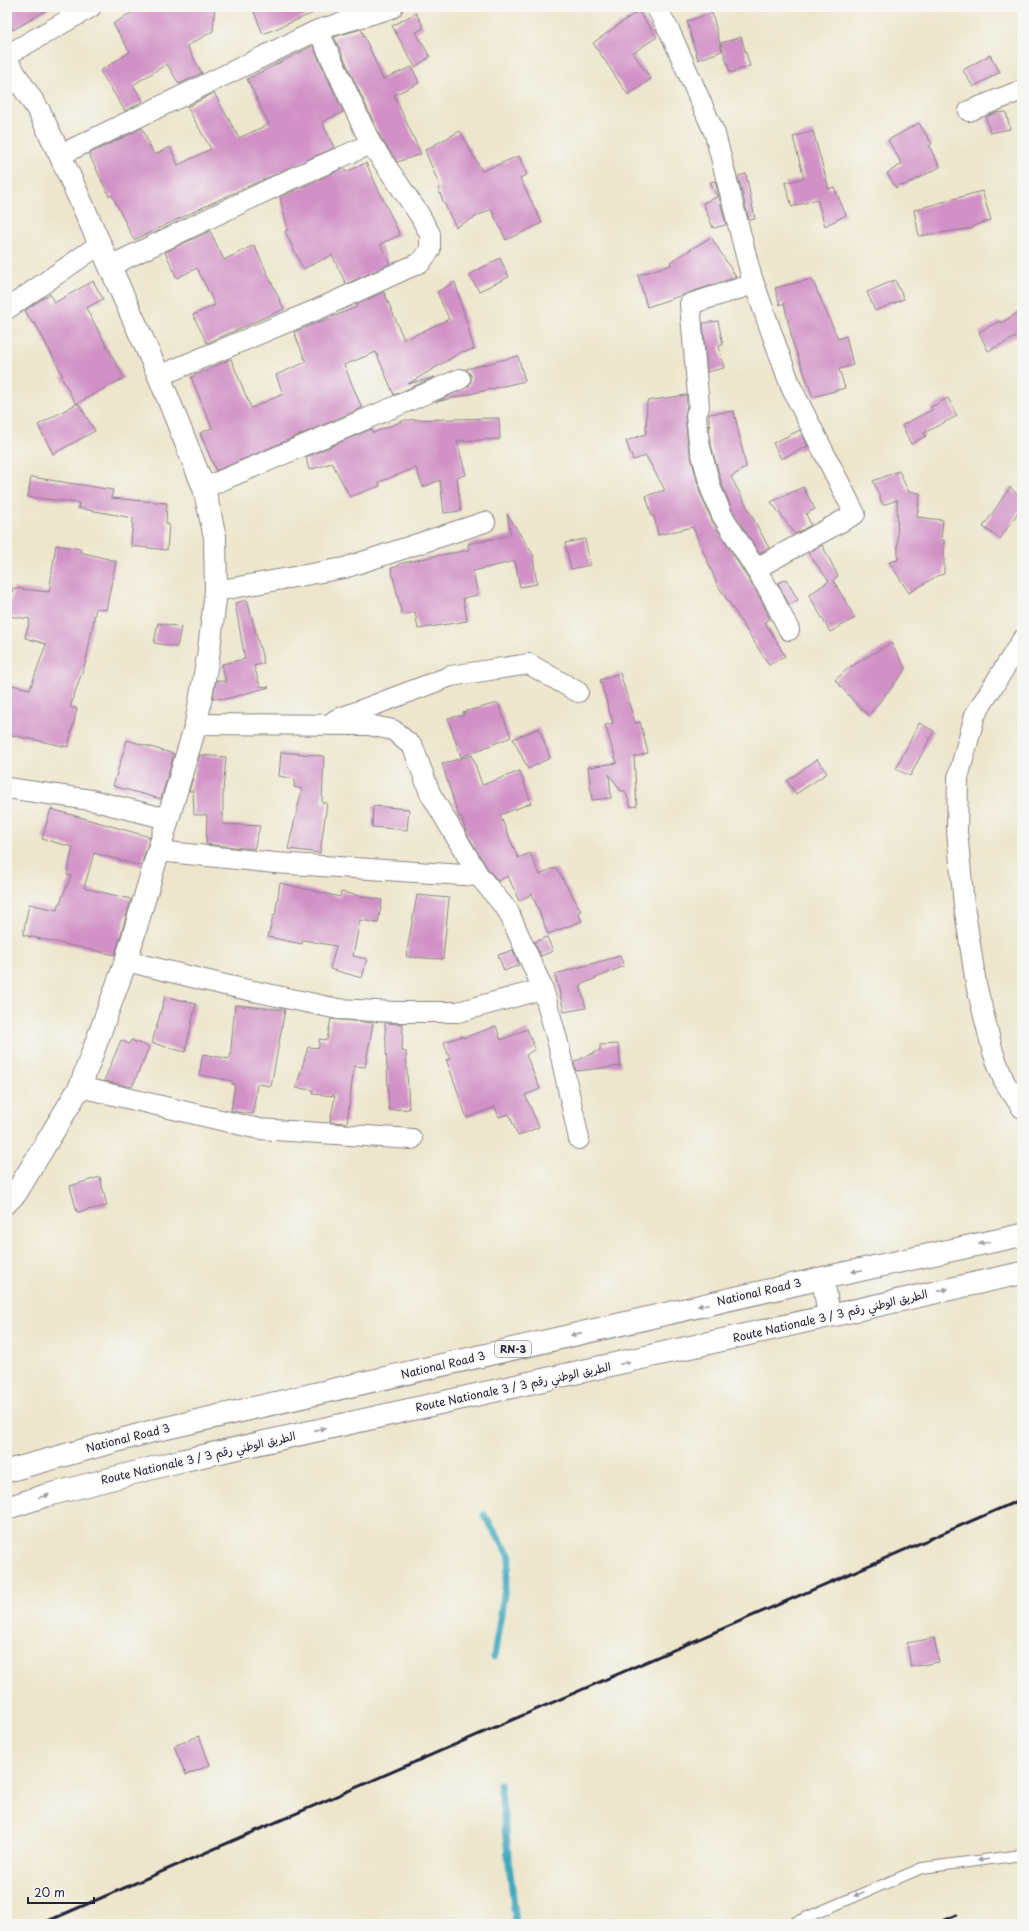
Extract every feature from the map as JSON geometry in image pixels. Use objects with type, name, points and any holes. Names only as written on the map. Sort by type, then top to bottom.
[{"type":"main road","points":[[7,62],[39,111],[60,155],[159,376],[204,488],[215,537],[216,591],[208,657],[196,724],[126,961],[80,1087],[16,1193],[7,1202]]},
{"type":"main road","name":"National Road 3","points":[[7,1471],[153,1431],[823,1278],[1022,1235]]},
{"type":"main road","name":"Route Nationale 3 / الطريق الوطني رقم 3","points":[[7,1508],[44,1496],[180,1461],[1022,1273]]},
{"type":"main road","points":[[823,1278],[829,1316]]},
{"type":"street","points":[[7,55],[91,7]]},
{"type":"street","points":[[656,7],[670,32],[715,134],[754,284],[791,387],[855,514],[755,569]]},
{"type":"street","points":[[60,155],[318,30],[392,8]]},
{"type":"street","points":[[159,376],[323,308],[421,262],[430,250],[430,234],[419,214],[371,144],[318,30]]},
{"type":"street","points":[[969,111],[1022,90]]},
{"type":"street","points":[[110,266],[293,178],[371,144]]},
{"type":"street","points":[[7,309],[100,244]]},
{"type":"street","points":[[754,284],[690,304],[699,407],[696,415],[699,443],[711,489],[722,515],[770,592],[790,630]]},
{"type":"street","points":[[204,488],[460,379]]},
{"type":"street","points":[[216,591],[344,568],[485,522]]},
{"type":"street","points":[[1022,640],[975,715],[958,778],[957,831],[964,905],[976,984],[993,1052],[1004,1081],[1022,1108]]},
{"type":"street","points":[[325,724],[452,676],[529,664],[578,692]]},
{"type":"street","points":[[196,724],[369,725],[393,730],[413,747],[430,793],[479,876],[508,911],[543,989],[558,1043],[579,1139]]},
{"type":"street","points":[[7,788],[92,800],[168,819]]},
{"type":"street","points":[[158,851],[275,863],[479,876]]},
{"type":"street","points":[[126,961],[225,985],[345,1009],[396,1012],[458,1012],[543,989]]},
{"type":"street","points":[[80,1087],[259,1129],[412,1139]]},
{"type":"lane","points":[[791,1924],[922,1868],[1022,1855]]},
{"type":"building","points":[[7,7],[52,7],[13,30],[7,21]]},
{"type":"building","points":[[140,7],[215,7],[213,31],[187,46],[202,73],[179,84],[167,64],[133,85],[143,101],[125,111],[100,71],[130,52],[113,24]]},
{"type":"building","points":[[252,7],[328,7],[263,34]]},
{"type":"building","points":[[638,11],[657,37],[633,53],[651,79],[628,95],[593,43]]},
{"type":"building","points":[[416,13],[424,28],[416,32],[430,57],[415,67],[392,26]]},
{"type":"building","points":[[712,13],[722,51],[698,60],[687,21]]},
{"type":"building","points":[[361,29],[383,79],[412,67],[419,83],[394,95],[421,154],[397,162],[381,138],[334,37]]},
{"type":"building","points":[[741,37],[750,66],[730,73],[721,43]]},
{"type":"building","points":[[313,46],[343,112],[322,122],[334,148],[231,194],[134,240],[112,195],[109,196],[89,154],[142,128],[154,155],[170,147],[178,165],[211,149],[187,107],[214,93],[239,138],[269,124],[247,79]]},
{"type":"building","points":[[990,55],[1000,72],[973,87],[963,70]]},
{"type":"building","points":[[1006,112],[1010,129],[990,133],[986,117],[996,113]]},
{"type":"building","points":[[919,123],[932,144],[929,146],[940,167],[903,186],[901,184],[896,188],[887,173],[902,164],[888,140]]},
{"type":"building","points":[[460,131],[482,171],[519,156],[527,175],[520,178],[542,223],[506,240],[491,209],[456,227],[443,201],[438,188],[440,187],[425,150]]},
{"type":"building","points":[[813,131],[829,189],[834,187],[846,215],[825,226],[817,199],[792,207],[785,183],[804,178],[793,137]]},
{"type":"building","points":[[366,163],[400,235],[380,244],[390,264],[346,284],[332,255],[303,269],[285,231],[288,230],[280,197],[344,168],[346,172]]},
{"type":"building","points":[[746,174],[755,219],[749,220],[738,176]]},
{"type":"building","points":[[715,181],[726,225],[713,228],[703,203],[717,197],[710,182]]},
{"type":"building","points":[[982,191],[991,220],[973,226],[974,228],[919,236],[914,210]]},
{"type":"building","points":[[210,231],[224,260],[254,245],[284,309],[207,343],[193,315],[215,305],[197,268],[177,278],[165,252]]},
{"type":"building","points":[[711,237],[736,277],[647,307],[638,275],[671,265],[670,262]]},
{"type":"building","points":[[500,258],[509,277],[479,291],[469,275]]},
{"type":"building","points":[[812,279],[838,339],[846,336],[853,365],[839,369],[845,388],[813,397],[793,343],[784,303],[780,305],[775,288]]},
{"type":"building","points":[[895,280],[904,299],[875,311],[867,292]]},
{"type":"building","points":[[93,281],[103,299],[86,308],[124,378],[76,404],[35,323],[33,324],[25,310],[50,294],[54,303]]},
{"type":"building","points":[[455,282],[474,349],[463,351],[408,384],[435,377],[394,395],[376,352],[344,365],[362,408],[216,471],[200,433],[212,428],[191,377],[231,359],[251,408],[283,394],[276,375],[306,362],[294,332],[357,307],[356,305],[384,292],[404,340],[449,319],[437,292]]},
{"type":"building","points":[[1022,310],[1022,334],[988,351],[979,332],[1000,321],[1001,323]]},
{"type":"building","points":[[718,321],[723,345],[719,346],[724,368],[707,372],[703,323]]},
{"type":"building","points":[[518,356],[525,381],[436,402],[469,386],[471,375],[466,369]]},
{"type":"building","points":[[686,395],[687,405],[685,416],[688,444],[700,493],[712,521],[760,598],[770,619],[765,622],[785,656],[769,665],[717,584],[693,527],[658,535],[654,516],[652,516],[646,496],[665,490],[646,456],[633,460],[626,441],[646,434],[647,401]]},
{"type":"building","points":[[948,398],[957,416],[924,433],[926,436],[911,444],[902,425],[932,410],[931,407]]},
{"type":"building","points":[[78,403],[95,431],[53,454],[38,425]]},
{"type":"building","points":[[734,411],[746,467],[731,477],[769,548],[759,553],[732,510],[722,485],[710,441],[709,414]]},
{"type":"building","points":[[499,418],[500,439],[457,441],[466,475],[457,477],[461,511],[444,513],[440,480],[423,487],[416,468],[379,482],[380,486],[350,497],[332,463],[309,470],[306,457],[371,429],[373,433],[405,420]]},
{"type":"building","points":[[800,430],[808,446],[781,459],[773,443]]},
{"type":"building","points":[[899,471],[908,491],[920,493],[917,517],[943,520],[941,540],[944,540],[944,574],[937,576],[909,593],[889,562],[898,560],[897,500],[883,505],[873,481]]},
{"type":"building","points":[[31,477],[113,490],[111,498],[167,503],[166,524],[169,524],[167,550],[131,546],[133,518],[78,508],[79,503],[28,497]]},
{"type":"building","points":[[803,487],[815,509],[806,514],[811,525],[795,534],[771,502]]},
{"type":"building","points":[[1010,487],[1022,499],[1022,506],[1000,539],[983,527]]},
{"type":"building","points":[[507,514],[534,556],[537,584],[520,587],[515,561],[473,571],[478,595],[463,598],[467,621],[418,629],[415,612],[402,615],[391,568],[399,566],[399,564],[469,550],[468,544],[511,535]]},
{"type":"building","points":[[585,539],[590,565],[571,569],[565,543]]},
{"type":"building","points":[[56,545],[81,549],[80,552],[116,561],[106,610],[96,608],[86,661],[70,707],[77,709],[68,747],[7,734],[7,684],[30,689],[46,644],[25,638],[30,619],[8,616],[13,588],[49,592]]},
{"type":"building","points":[[822,545],[838,576],[833,580],[855,618],[830,632],[809,595],[829,581],[808,553]]},
{"type":"building","points":[[786,579],[798,600],[789,605],[778,583]]},
{"type":"building","points":[[247,600],[264,663],[254,666],[260,686],[269,687],[226,699],[213,698],[216,680],[226,682],[222,664],[245,659],[235,603]]},
{"type":"building","points":[[158,623],[181,627],[177,647],[154,643]]},
{"type":"building","points":[[891,643],[906,669],[869,715],[858,706],[835,680],[850,667]]},
{"type":"building","points":[[620,673],[635,723],[640,722],[648,753],[634,757],[637,806],[631,807],[625,791],[621,791],[609,774],[611,798],[592,800],[588,767],[617,763],[605,725],[613,723],[600,680]]},
{"type":"building","points":[[498,703],[511,737],[461,757],[448,718],[464,715],[463,712]]},
{"type":"building","points":[[919,723],[934,731],[910,776],[896,769]]},
{"type":"building","points":[[539,728],[550,758],[528,769],[513,739]]},
{"type":"building","points":[[127,740],[174,754],[161,799],[113,786]]},
{"type":"building","points":[[281,752],[324,756],[322,803],[327,803],[320,853],[288,849],[302,789],[294,787],[295,779],[279,776]]},
{"type":"building","points":[[200,755],[226,757],[223,791],[223,824],[260,826],[254,849],[206,844],[207,815],[194,815],[193,791],[189,791]]},
{"type":"building","points":[[472,755],[482,785],[520,771],[531,803],[500,815],[518,858],[530,853],[540,875],[551,869],[557,869],[581,911],[578,912],[582,921],[548,934],[532,894],[519,901],[508,876],[498,881],[488,869],[466,832],[461,816],[459,817],[442,764]]},
{"type":"building","points":[[817,759],[827,773],[796,794],[787,781]]},
{"type":"building","points":[[373,806],[409,809],[407,830],[372,827]]},
{"type":"building","points":[[51,809],[150,837],[141,866],[94,853],[84,888],[131,899],[115,955],[23,935],[29,904],[57,910],[71,876],[67,875],[73,847],[42,839]]},
{"type":"building","points":[[280,883],[340,897],[341,892],[382,900],[378,923],[360,920],[353,956],[367,959],[362,978],[330,969],[336,946],[303,940],[302,944],[268,937],[273,916],[275,916]]},
{"type":"building","points":[[417,895],[449,898],[443,959],[406,956]]},
{"type":"building","points":[[547,937],[553,951],[541,956],[534,942]]},
{"type":"building","points":[[513,950],[519,965],[504,971],[498,955]]},
{"type":"building","points":[[620,956],[624,966],[580,985],[586,1008],[564,1012],[555,974]]},
{"type":"building","points":[[165,996],[196,1004],[185,1052],[152,1043]]},
{"type":"building","points":[[235,1005],[285,1010],[271,1086],[257,1084],[253,1114],[231,1111],[235,1084],[232,1084],[232,1081],[199,1075],[203,1054],[230,1059]]},
{"type":"building","points":[[331,1019],[373,1023],[365,1067],[354,1066],[347,1123],[330,1122],[335,1096],[313,1094],[313,1090],[296,1088],[308,1047],[319,1048],[319,1039],[327,1040]]},
{"type":"building","points":[[385,1023],[403,1024],[402,1051],[406,1052],[409,1109],[389,1110]]},
{"type":"building","points":[[496,1026],[501,1040],[527,1029],[535,1049],[526,1055],[540,1089],[525,1095],[539,1127],[518,1136],[509,1114],[499,1117],[495,1107],[467,1118],[446,1059],[450,1060],[444,1042],[463,1036],[463,1038]]},
{"type":"building","points":[[121,1040],[129,1044],[131,1040],[149,1047],[132,1087],[104,1081]]},
{"type":"building","points":[[618,1044],[621,1066],[576,1071],[574,1062],[600,1050],[600,1045]]},
{"type":"building","points":[[100,1177],[107,1206],[77,1212],[70,1186]]},
{"type":"building","points":[[934,1638],[939,1662],[911,1667],[907,1643]]},
{"type":"building","points":[[199,1736],[210,1765],[186,1775],[174,1746]]},
{"type":"waterway","points":[[484,1515],[510,1556],[494,1657]]},
{"type":"waterway","points":[[500,1784],[516,1924]]},
{"type":"railway","points":[[41,1924],[1022,1499]]},
{"type":"railway","points":[[936,1924],[957,1915]]}]
